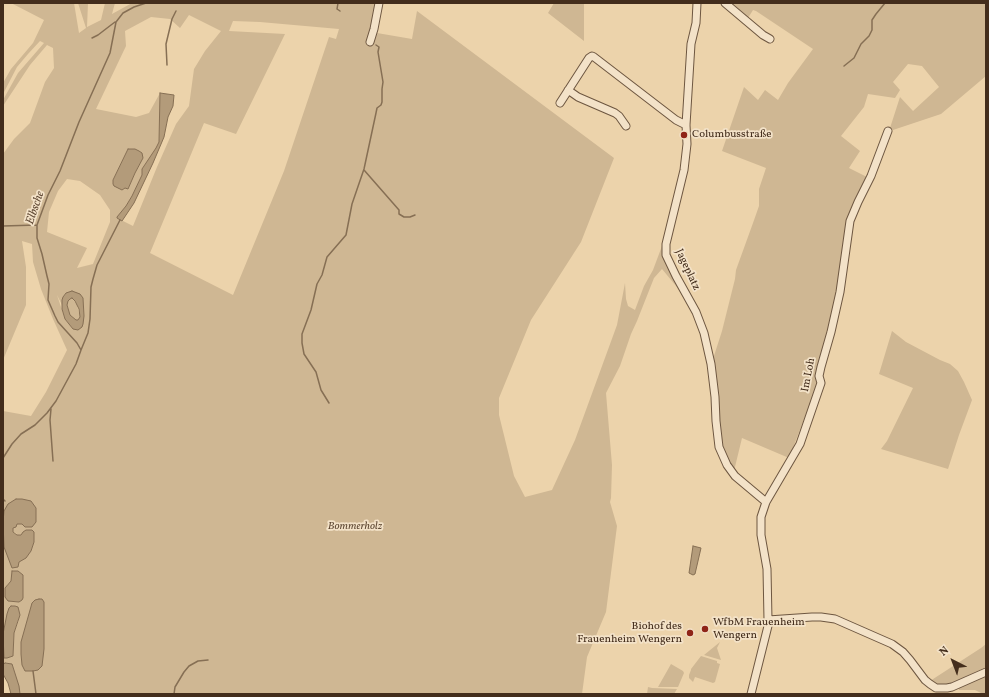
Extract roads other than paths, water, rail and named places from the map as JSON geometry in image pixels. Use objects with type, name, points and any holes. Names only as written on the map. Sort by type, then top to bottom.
[{"type":"street","points":[[370,42],[379,3]]},
{"type":"street","name":"Jageplatz","points":[[697,3],[696,23],[691,44],[686,125],[687,144],[684,170],[666,244],[666,255],[696,312],[704,332],[711,364],[719,447],[727,465],[735,476],[766,502]]},
{"type":"street","points":[[725,3],[770,39]]},
{"type":"street","points":[[560,103],[589,58],[592,56],[676,120],[686,125]]},
{"type":"street","points":[[568,90],[578,97],[615,113],[626,126]]},
{"type":"street","name":"Im Loh","points":[[751,694],[768,620],[767,569],[761,535],[761,517],[766,502],[800,444],[821,383],[819,376],[840,292],[850,221],[872,176],[888,131]]},
{"type":"street","points":[[768,620],[812,617],[835,619],[892,644],[910,660],[925,680],[936,688],[952,687],[986,672]]},
{"type":"waterway","name":"Elbsche","points":[[3,458],[21,434],[35,425],[56,401],[76,364],[81,350],[77,343],[58,322],[48,300],[49,284],[37,238],[37,225],[48,195],[60,171],[79,122],[110,53],[116,22],[123,13],[146,3]]},
{"type":"waterway","points":[[338,3],[337,9],[340,11]]},
{"type":"waterway","points":[[844,66],[854,58],[861,44],[869,36],[872,30],[872,20],[885,3]]},
{"type":"waterway","points":[[167,65],[166,44],[172,19],[176,11]]},
{"type":"waterway","points":[[92,38],[115,22]]},
{"type":"waterway","points":[[329,403],[321,390],[316,372],[304,354],[302,334],[327,257],[346,235],[352,204],[364,169],[377,108],[382,102],[383,82],[378,52],[379,47],[376,45]]},
{"type":"waterway","points":[[364,170],[399,210],[399,214],[404,217],[415,215]]},
{"type":"waterway","points":[[81,350],[88,333],[91,287],[97,265],[120,220]]},
{"type":"waterway","points":[[3,226],[37,225]]},
{"type":"waterway","points":[[51,409],[50,420],[53,461]]},
{"type":"waterway","points":[[174,694],[175,687],[189,666],[198,661],[208,660]]},
{"type":"waterway","points":[[33,671],[36,694]]},
{"type":"place","name":"Columbusstraße","points":[[684,135]]},
{"type":"place","name":"WfbM Frauenheim Wengern","points":[[705,629]]},
{"type":"place","name":"Biohof des Frauenheim Wengern","points":[[690,633]]},
{"type":"park label","name":"Bommerholz","points":[[355,527]]}]
